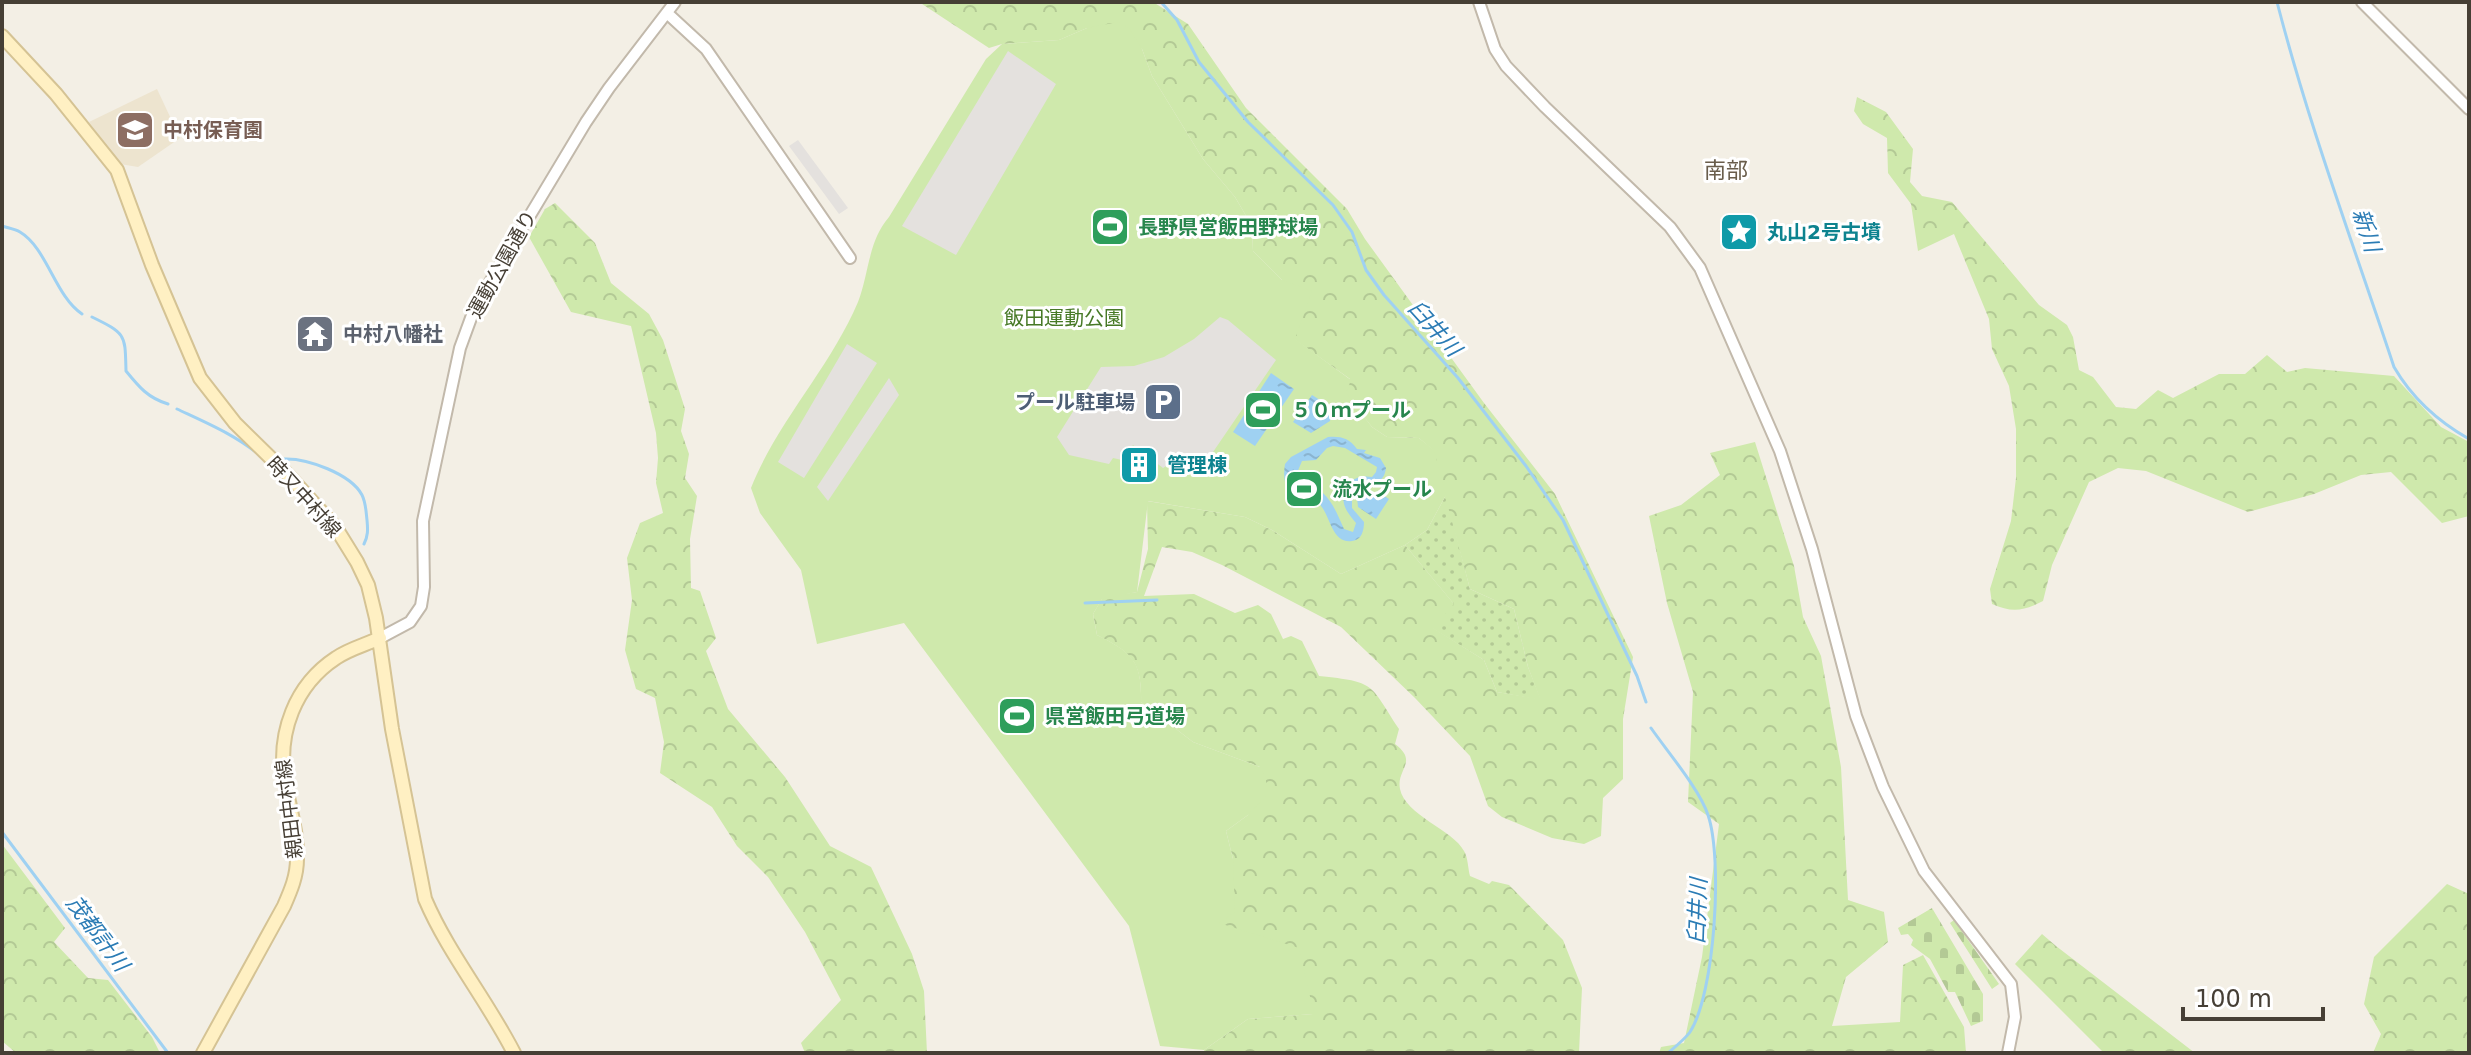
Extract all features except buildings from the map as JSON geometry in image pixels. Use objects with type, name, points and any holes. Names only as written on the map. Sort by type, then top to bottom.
[{"type":"main road","name":"時又中村線","points":[[2,36],[8,50],[56,94],[117,170],[152,265],[200,378],[235,423],[336,528],[357,562],[368,585],[380,638],[392,729],[425,899],[514,1053]]},
{"type":"main road","name":"親田中村線","points":[[203,1053],[284,906],[295,880],[297,845],[282,749],[295,703],[305,687],[334,659],[380,638]]},
{"type":"street","name":"運動公園通り","points":[[380,638],[410,622],[416,616],[423,597],[423,521],[460,348],[475,307],[586,122],[675,2]]},
{"type":"street","points":[[1479,2],[1495,49],[1506,66],[1670,227],[1700,268],[1780,451],[1812,549],[1856,716],[1883,787],[1924,871],[2011,984],[2015,1017],[2008,1053]]},
{"type":"street","points":[[2362,2],[2469,109]]},
{"type":"street","points":[[667,13],[706,49],[850,258]]},
{"type":"shaded area","points":[[1008,51],[1056,84],[956,255],[902,226]]},
{"type":"shaded area","name":"中村保育園","points":[[157,89],[180,138],[138,167],[120,164],[89,122]]},
{"type":"shaded area","points":[[798,140],[848,208],[839,214],[789,146]]},
{"type":"shaded area","name":"プール駐車場","points":[[1220,317],[1228,320],[1276,360],[1200,471],[1179,458],[1163,468],[1133,445],[1122,460],[1113,458],[1109,464],[1069,455],[1057,437],[1101,367],[1134,366],[1164,357],[1194,339]]},
{"type":"shaded area","points":[[847,344],[877,363],[804,478],[778,462]]},
{"type":"shaded area","points":[[889,378],[899,395],[828,501],[817,487]]},
{"type":"green space","points":[[919,2],[1153,2],[1188,24],[1246,108],[1347,209],[1365,239],[1484,403],[1555,494],[1633,657],[1623,719],[1623,779],[1603,798],[1601,836],[1584,844],[1552,838],[1502,817],[1488,806],[1470,756],[1341,627],[1222,565],[1192,552],[1162,547],[1144,596],[1194,594],[1235,613],[1258,605],[1271,614],[1283,639],[1291,636],[1302,641],[1319,676],[1361,683],[1376,694],[1399,729],[1395,744],[1402,750],[1406,761],[1400,782],[1404,798],[1420,815],[1458,843],[1465,854],[1470,876],[1489,884],[1492,881],[1509,885],[1563,940],[1582,988],[1579,1053],[1205,1053],[1204,1050],[1248,1019],[1313,1014],[1218,923],[1233,859],[1226,831],[1248,815],[1260,767],[1193,742],[1141,702],[1139,677],[1132,660],[1119,647],[1097,635],[1093,614],[1103,597],[1137,592],[1148,549],[1147,501],[1245,517],[1272,530],[1341,574],[1405,545],[1454,604],[1433,628],[1484,660],[1497,692],[1540,699],[1528,667],[1514,609],[1470,589],[1433,450],[1419,438],[1387,437],[1372,427],[1345,393],[1350,379],[1294,339],[1282,280],[1253,251],[1252,226],[1235,197],[1203,159],[1152,76],[1142,49],[1087,28],[1059,40],[1002,44],[989,48]]},
{"type":"green space","name":"飯田運動公園","points":[[1118,22],[1129,28],[1142,49],[1152,76],[1203,159],[1235,197],[1252,226],[1253,251],[1282,280],[1312,291],[1295,339],[1351,380],[1346,393],[1372,427],[1387,437],[1419,438],[1434,450],[1446,495],[1427,530],[1405,545],[1341,574],[1272,530],[1245,517],[1148,501],[1137,592],[1102,599],[1093,614],[1097,635],[1119,647],[1133,660],[1140,677],[1141,702],[1193,742],[1260,767],[1266,777],[1266,796],[1248,815],[1226,831],[1233,859],[1235,912],[1219,923],[1299,948],[1314,1014],[1248,1019],[1204,1050],[1160,1046],[1129,926],[904,623],[817,644],[801,570],[760,513],[751,488],[775,440],[833,350],[858,302],[882,226],[986,59],[1002,44],[1059,40],[1087,28]]},
{"type":"green space","points":[[1857,97],[1886,112],[1913,149],[1910,182],[1922,196],[1952,202],[2039,305],[2067,325],[2073,337],[2079,370],[2093,377],[2116,407],[2136,409],[2158,390],[2173,398],[2219,374],[2245,374],[2267,355],[2287,372],[2305,368],[2394,376],[2441,427],[2469,442],[2469,516],[2442,523],[2391,472],[2361,475],[2314,494],[2248,512],[2146,471],[2118,468],[2089,482],[2052,565],[2043,601],[2018,610],[1992,604],[1990,589],[2011,521],[2016,478],[2016,429],[2009,386],[1992,349],[1989,319],[1954,234],[1918,251],[1911,204],[1888,173],[1887,138],[1863,124],[1854,111]]},
{"type":"green space","points":[[555,203],[595,243],[611,283],[649,314],[663,340],[685,409],[681,431],[689,454],[685,478],[697,496],[690,539],[691,588],[700,591],[716,638],[706,651],[728,709],[785,777],[830,846],[871,867],[912,954],[924,991],[927,1053],[805,1053],[801,1043],[841,1000],[805,932],[768,877],[737,846],[712,807],[660,773],[664,742],[655,698],[636,689],[625,650],[632,600],[627,558],[640,523],[663,513],[656,483],[656,433],[631,326],[571,312],[529,237],[545,209]]},
{"type":"green space","points":[[1755,442],[1794,566],[1803,617],[1821,656],[1841,767],[1848,900],[1884,912],[1888,942],[1846,977],[1832,1026],[1900,1022],[1903,965],[1923,955],[1964,1027],[1966,1053],[1659,1053],[1661,1047],[1684,1043],[1702,957],[1719,824],[1688,802],[1693,692],[1667,603],[1649,516],[1681,505],[1720,475],[1710,453]]},
{"type":"green space","points":[[1446,495],[1470,589],[1514,609],[1528,667],[1541,700],[1497,692],[1484,660],[1432,628],[1453,603],[1405,545],[1427,530]]},
{"type":"green space","points":[[2,844],[65,928],[54,942],[88,978],[108,980],[152,1037],[160,1053],[16,1053],[2,1041]]},
{"type":"green space","points":[[2447,884],[2469,894],[2469,1053],[2373,1053],[2381,1034],[2364,1004],[2374,957]]},
{"type":"green space","points":[[1932,908],[1983,994],[1983,1021],[1971,1026],[1955,992],[1948,992],[1930,959],[1911,945],[1913,940],[1908,934],[1901,935],[1898,928]]},
{"type":"green space","points":[[1954,920],[1999,984],[1992,989],[1950,923]]},
{"type":"green space","points":[[2042,934],[2195,1053],[2104,1053],[2015,964]]},
{"type":"water","name":"５０ｍプール","points":[[1271,373],[1294,389],[1255,446],[1233,432]]},
{"type":"water","points":[[1312,395],[1328,405],[1332,413],[1330,421],[1311,433],[1293,422]]},
{"type":"water","name":"流水プール","points":[[1328,437],[1344,438],[1357,449],[1366,450],[1364,453],[1380,458],[1386,468],[1380,480],[1359,486],[1357,491],[1366,497],[1378,492],[1389,499],[1376,519],[1358,507],[1357,498],[1352,496],[1352,508],[1364,522],[1364,528],[1358,539],[1345,541],[1335,533],[1317,502],[1294,493],[1286,486],[1285,464],[1291,457]],"holes":[[[1333,446],[1345,448],[1377,467],[1372,477],[1362,476],[1345,483],[1344,504],[1356,523],[1353,532],[1344,529],[1323,493],[1297,473],[1302,461],[1316,460]]]},
{"type":"waterway","name":"臼井川","points":[[1161,2],[1177,20],[1199,62],[1248,122],[1333,205],[1352,232],[1366,270],[1384,295],[1458,378],[1526,466],[1563,520],[1637,676],[1646,702]]},
{"type":"waterway","name":"新川","points":[[2277,2],[2318,140],[2394,367],[2427,408],[2469,439]]},
{"type":"waterway","points":[[2,226],[18,231],[29,239],[65,296],[82,314]]},
{"type":"waterway","points":[[92,317],[122,337],[126,371],[135,382],[149,395],[168,404]]},
{"type":"waterway","points":[[177,409],[233,437],[263,458]]},
{"type":"waterway","points":[[284,459],[304,461],[328,469],[356,487],[366,508],[368,530],[364,544]]},
{"type":"waterway","points":[[1085,603],[1157,600]]},
{"type":"waterway","name":"臼井川","points":[[1651,728],[1704,805],[1713,835],[1715,862],[1711,958],[1699,1013],[1690,1032],[1668,1053]]},
{"type":"waterway","name":"茂都計川","points":[[2,832],[168,1053]]},
{"type":"place","name":"中村保育園","points":[[135,130]]},
{"type":"place","name":"長野県営飯田野球場","points":[[1110,227]]},
{"type":"place","name":"丸山2号古墳","points":[[1739,232]]},
{"type":"place","name":"中村八幡社","points":[[315,334]]},
{"type":"place","name":"プール駐車場","points":[[1163,402]]},
{"type":"place","name":"５０ｍプール","points":[[1263,410]]},
{"type":"place","name":"管理棟","points":[[1139,465]]},
{"type":"place","name":"流水プール","points":[[1304,489]]},
{"type":"place","name":"県営飯田弓道場","points":[[1017,716]]},
{"type":"district","name":"南部","points":[[1726,170]]}]
